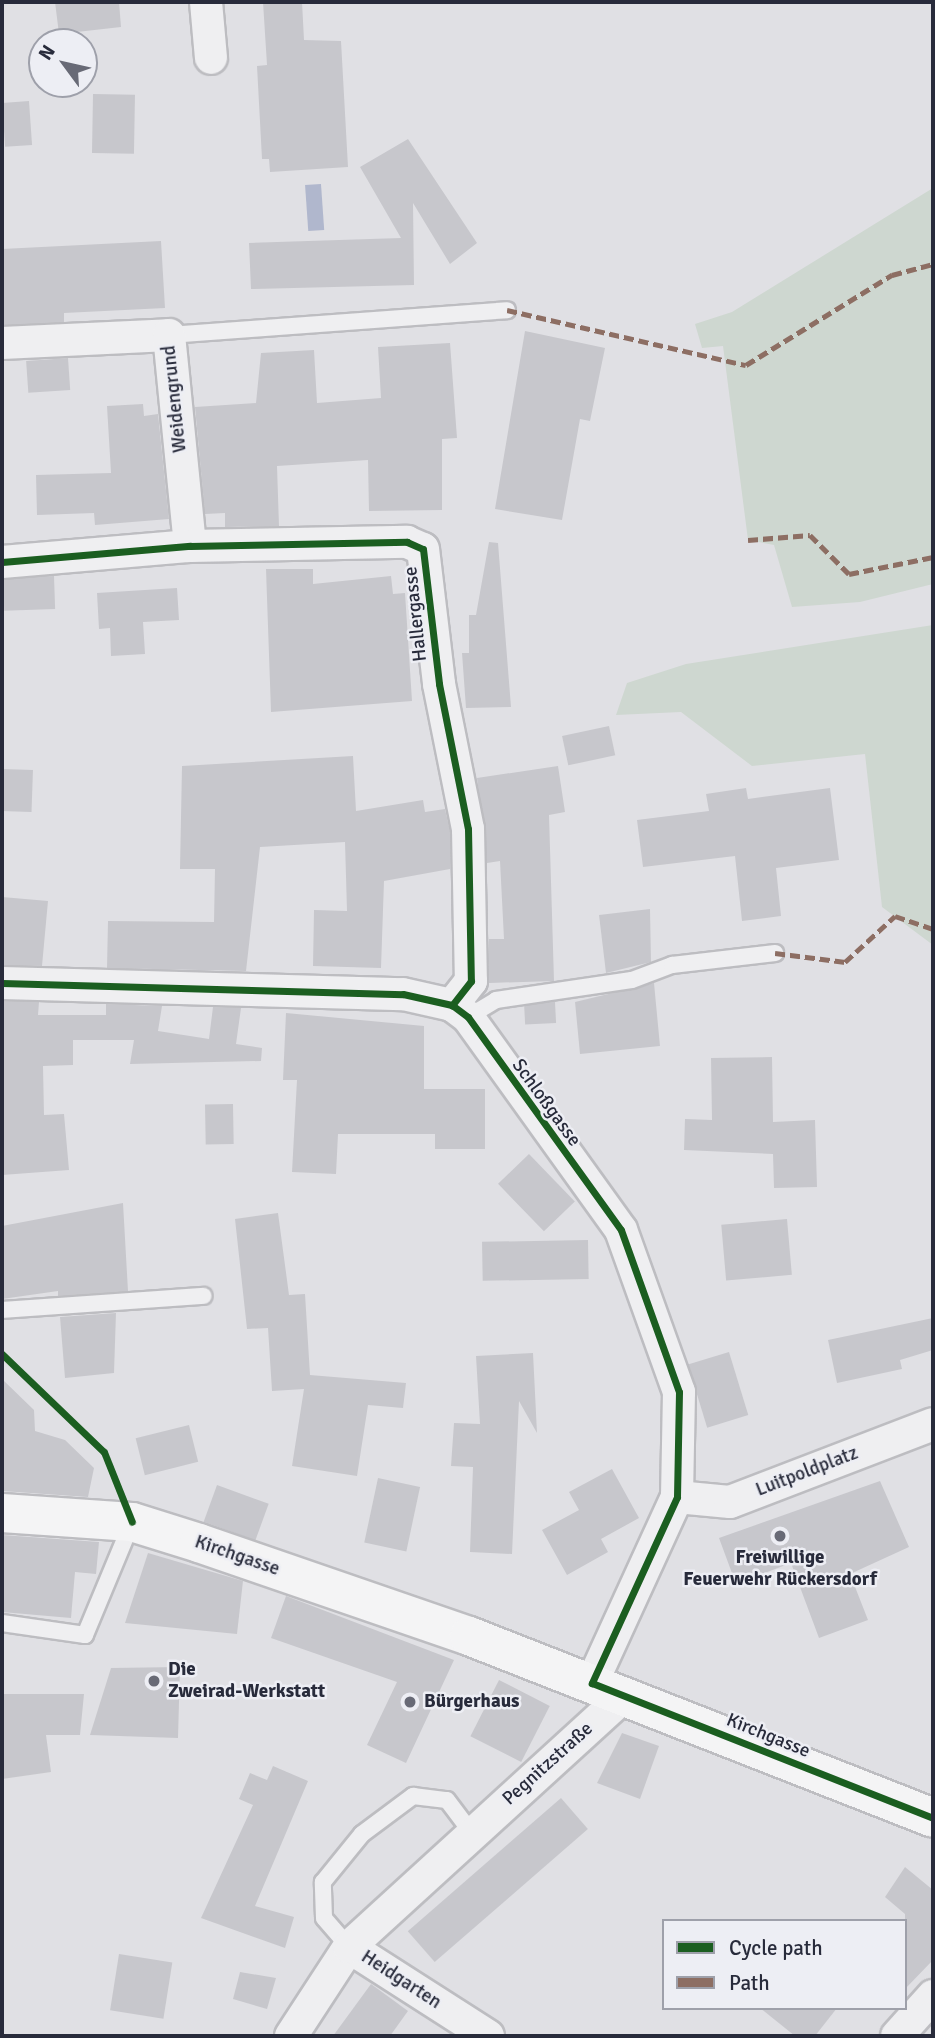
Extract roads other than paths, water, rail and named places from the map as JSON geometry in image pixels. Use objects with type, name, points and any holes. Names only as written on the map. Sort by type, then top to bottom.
[{"type":"main road","name":"Kirchgasse","points":[[2,1513],[132,1522],[608,1689],[933,1818]]},
{"type":"street","points":[[206,2],[211,58]]},
{"type":"street","name":"Weidengrund","points":[[2,343],[169,335],[190,546]]},
{"type":"street","name":"Hallergasse","points":[[2,562],[190,546],[407,542],[423,550],[439,684],[468,829],[471,981],[460,1011]]},
{"type":"street","points":[[2,983],[319,989],[403,994],[460,1011]]},
{"type":"street","name":"Schloßgasse","points":[[460,1011],[621,1230],[680,1392],[677,1497],[608,1689]]},
{"type":"street","name":"Luitpoldplatz","points":[[677,1497],[730,1502],[933,1424]]},
{"type":"street","name":"Pegnitzstraße","points":[[291,2036],[349,1947],[471,1832],[608,1689]]},
{"type":"street","name":"Heidgarten","points":[[349,1947],[488,2036]]},
{"type":"street","points":[[897,2036],[933,1996]]},
{"type":"lane","points":[[169,335],[507,310]]},
{"type":"lane","points":[[460,1011],[496,1000],[632,980],[673,965],[775,953]]},
{"type":"lane","points":[[2,1310],[204,1296]]},
{"type":"lane","points":[[2,1623],[85,1635],[132,1522]]},
{"type":"lane","points":[[349,1947],[324,1918],[323,1882],[362,1834],[413,1796],[447,1800],[471,1832]]},
{"type":"water","points":[[321,184],[324,230],[308,231],[305,185]]},
{"type":"place","name":"Freiwillige Feuerwehr Rückersdorf","points":[[780,1536]]},
{"type":"place","name":"Die Zweirad-Werkstatt","points":[[154,1681]]},
{"type":"place","name":"Bürgerhaus","points":[[410,1702]]}]
